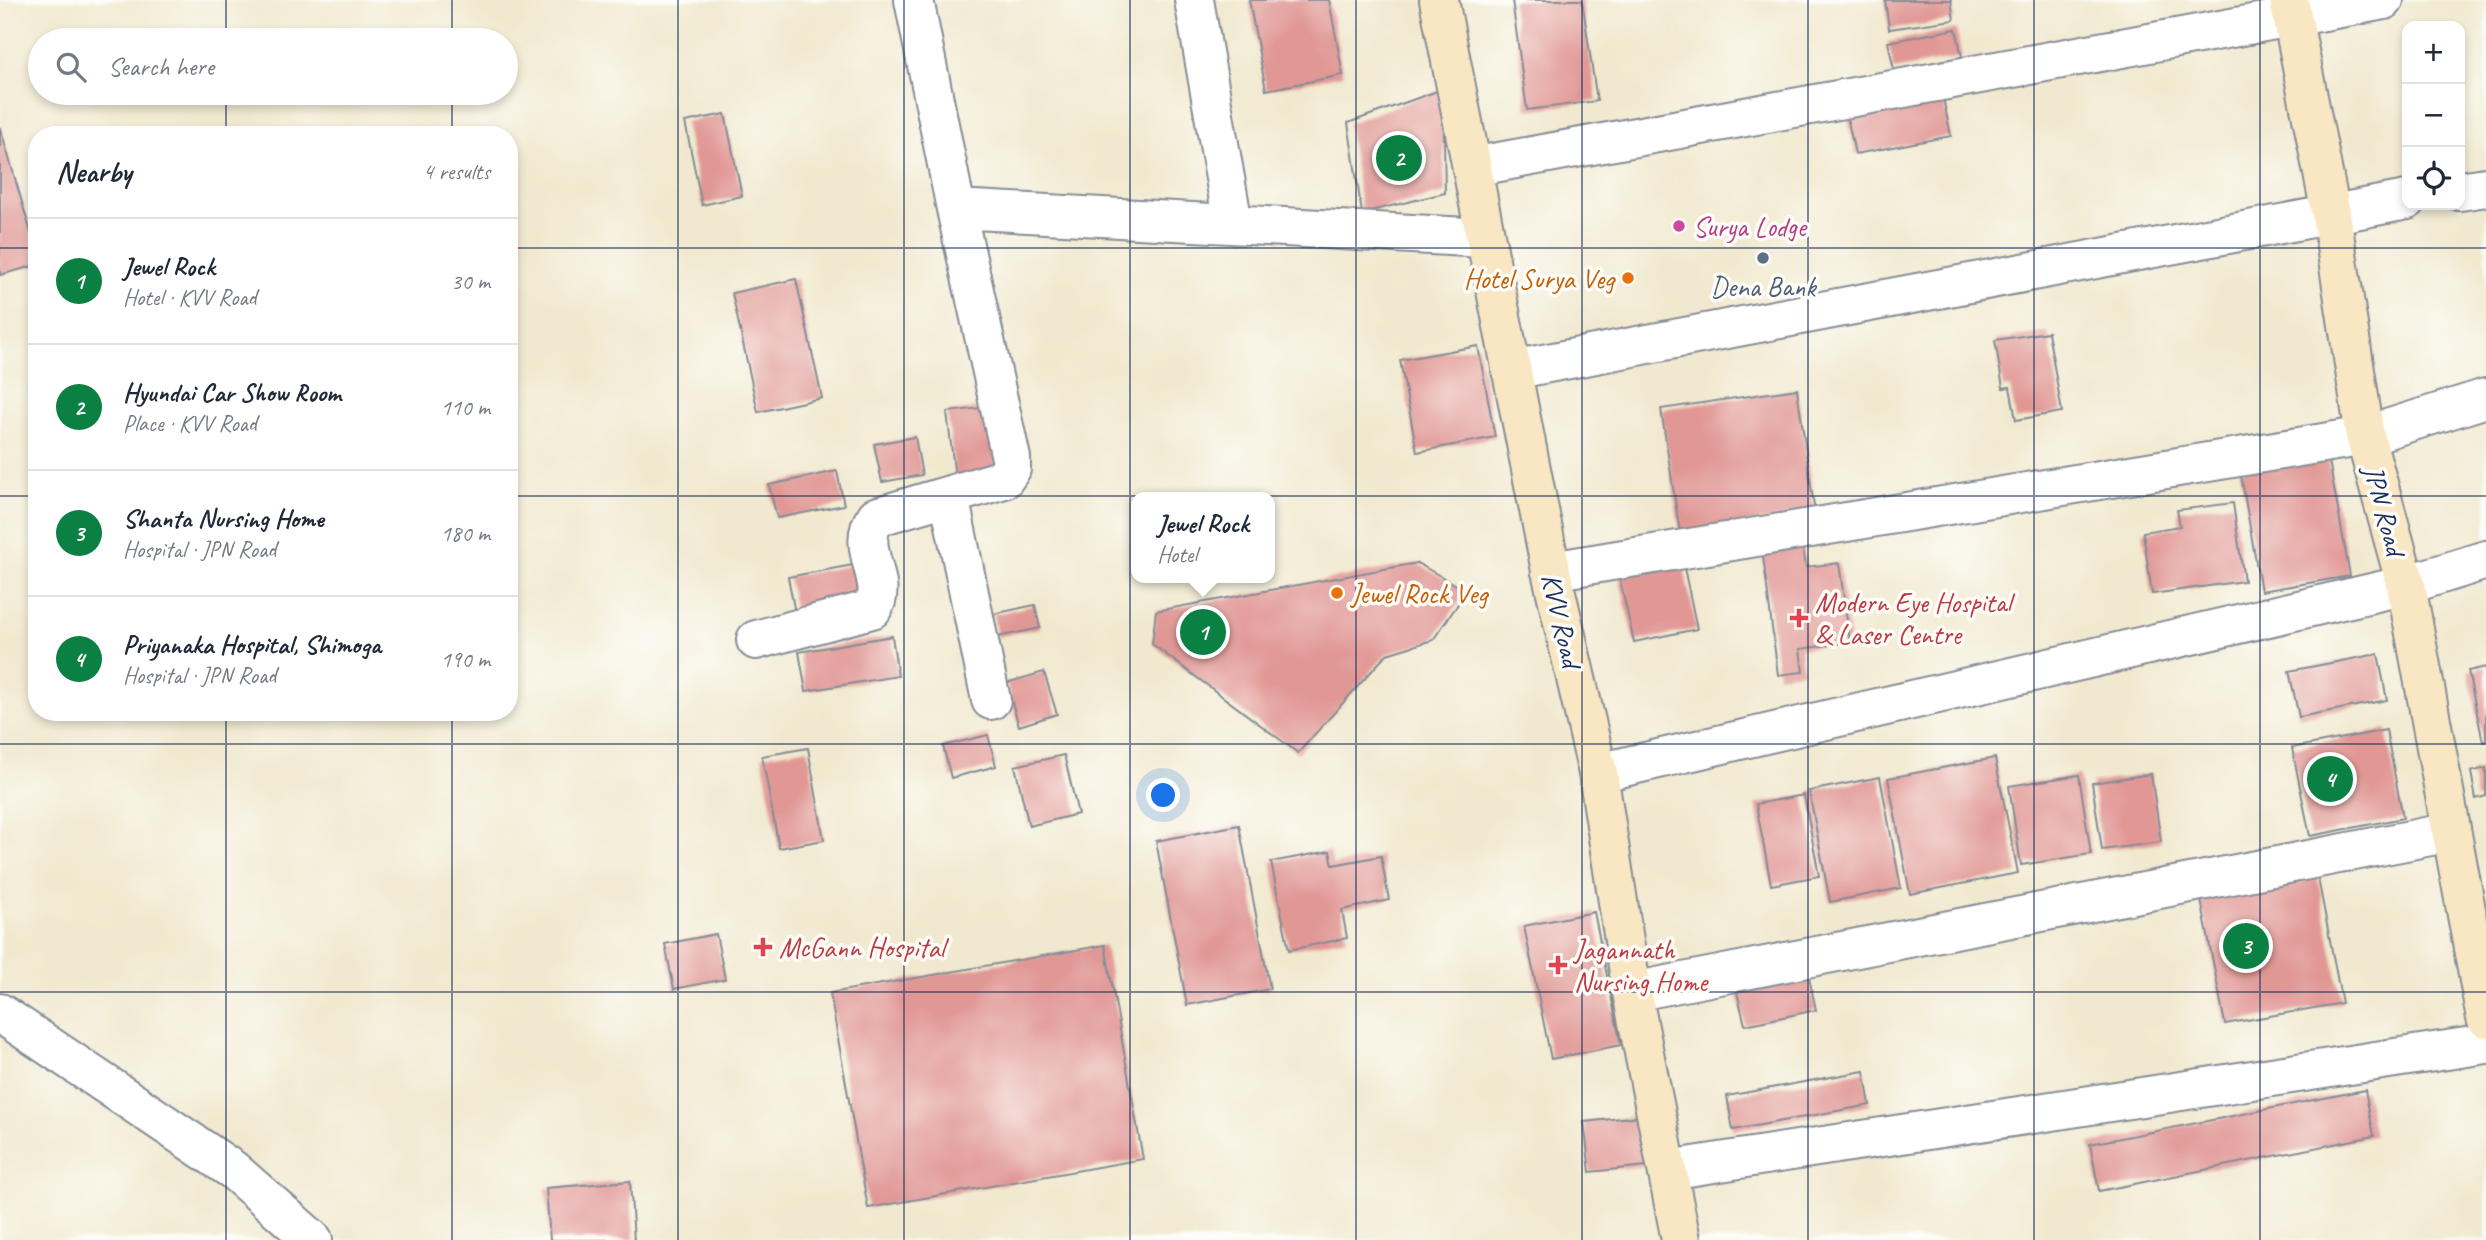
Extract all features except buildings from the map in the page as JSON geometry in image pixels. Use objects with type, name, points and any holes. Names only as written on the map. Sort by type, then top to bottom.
[{"type":"main road","name":"KVV Road","points":[[1439,0],[1551,571],[1598,773],[1632,992],[1681,1240]]},
{"type":"main road","name":"JPN Road","points":[[2290,9],[2331,214],[2365,436],[2406,585],[2486,1018]]},
{"type":"street","points":[[757,640],[872,609],[879,597],[867,542],[870,526],[876,517],[1004,479],[1011,469],[1011,457],[956,209],[914,0]]},
{"type":"street","points":[[1194,0],[1233,224]]},
{"type":"street","points":[[1472,167],[2290,9],[2384,0]]},
{"type":"street","points":[[2465,190],[2486,187]]},
{"type":"street","points":[[1511,370],[2402,202]]},
{"type":"street","points":[[956,209],[1485,238]]},
{"type":"street","points":[[1551,571],[2365,436],[2486,398]]},
{"type":"street","points":[[949,496],[991,700]]},
{"type":"street","points":[[1598,773],[2406,585],[2486,560]]},
{"type":"street","points":[[1632,992],[2451,832]]},
{"type":"street","points":[[0,1013],[233,1170],[313,1240]]},
{"type":"street","points":[[1668,1170],[2486,1044]]},
{"type":"place","name":"Hyundai Car Show Room","points":[[1399,158]]},
{"type":"place","name":"Surya Lodge","points":[[1679,226]]},
{"type":"place","name":"Dena Bank","points":[[1763,258]]},
{"type":"place","name":"Hotel Surya Veg","points":[[1628,278]]},
{"type":"place","name":"Jewel Rock Veg","points":[[1337,593]]},
{"type":"place","name":"Modern Eye Hospital & Laser Centre","points":[[1799,618]]},
{"type":"place","name":"Jewel Rock","points":[[1203,632]]},
{"type":"place","name":"Priyanaka Hospital, Shimoga","points":[[2330,779]]},
{"type":"place","name":"Shanta Nursing Home","points":[[2246,946]]},
{"type":"place","name":"McGann Hospital","points":[[763,947]]},
{"type":"place","name":"Jagannath Nursing Home","points":[[1558,965]]}]
